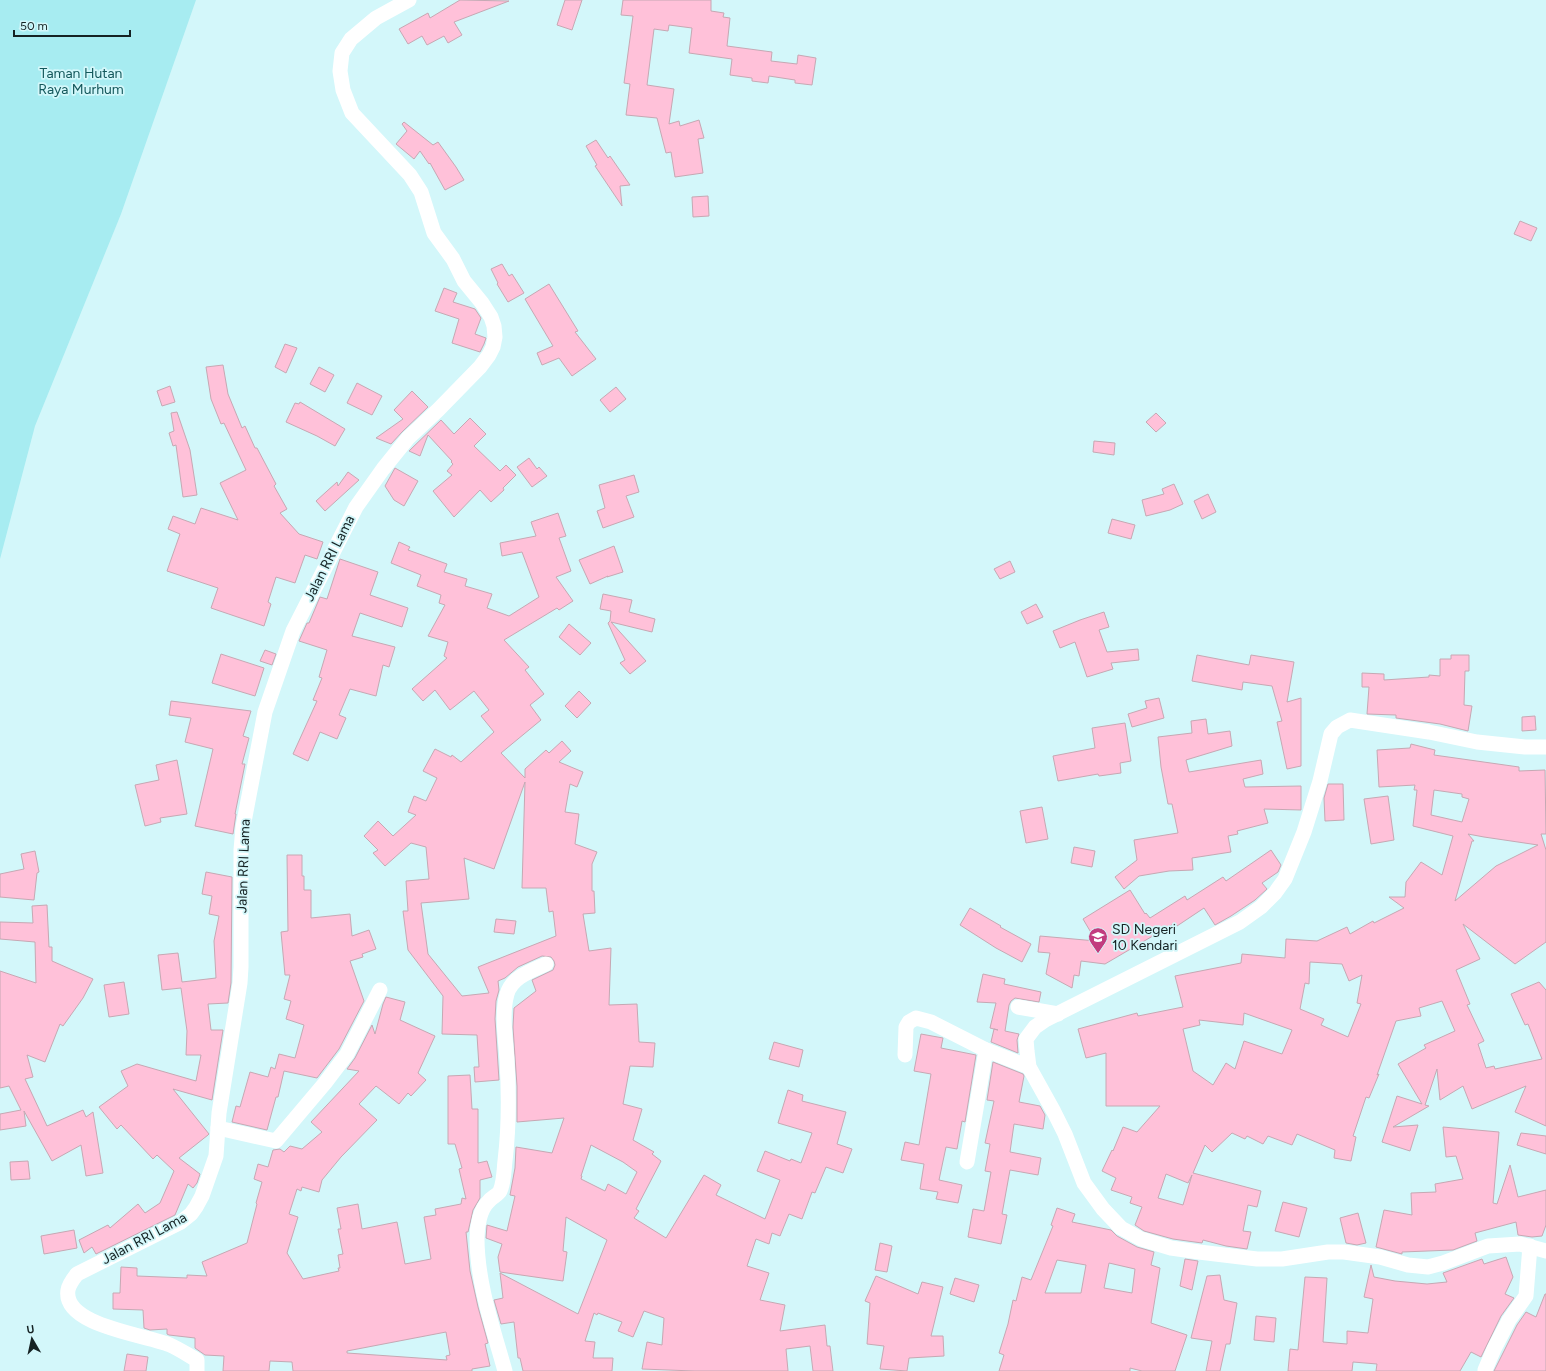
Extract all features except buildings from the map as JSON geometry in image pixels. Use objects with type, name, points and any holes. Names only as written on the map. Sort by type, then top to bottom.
[{"type":"street","name":"Jalan RRI Lama","points":[[197,1371],[197,1360],[170,1345],[119,1331],[97,1323],[80,1314],[74,1310],[69,1303],[67,1291],[69,1284],[76,1274],[181,1222],[191,1214],[202,1196],[216,1156],[218,1128],[241,972],[241,850],[243,828],[263,717],[268,700],[293,631],[356,507],[382,469],[408,438],[480,367],[489,355],[495,337],[491,317],[482,303],[464,281],[453,259],[434,233],[420,192],[413,180],[352,113],[343,90],[340,71],[342,53],[351,39],[376,18],[409,0]]},
{"type":"street","points":[[1546,747],[1525,747],[1477,742],[1429,732],[1350,720],[1337,727],[1331,734],[1320,781],[1304,832],[1285,879],[1275,893],[1261,907],[1240,922],[1058,1014],[1040,1024],[1030,1032],[1026,1039],[1026,1051],[1029,1067],[1057,1117],[1084,1183],[1103,1209],[1120,1228],[1141,1239],[1171,1248],[1257,1258],[1282,1259],[1328,1252],[1344,1252],[1380,1258],[1408,1265],[1428,1267],[1488,1246],[1520,1244],[1546,1250]]},
{"type":"street","points":[[505,1371],[482,1283],[477,1236],[478,1223],[488,1202],[500,1190],[506,1160],[509,1106],[504,1005],[507,993],[514,982],[522,975],[546,964]]},
{"type":"street","points":[[218,1128],[276,1141],[326,1083],[347,1054],[380,990]]},
{"type":"street","points":[[1018,1007],[1058,1014]]},
{"type":"street","points":[[905,1055],[906,1027],[909,1022],[916,1018],[931,1022],[986,1050],[1029,1067]]},
{"type":"street","points":[[967,1162],[986,1050]]},
{"type":"street","points":[[1486,1370],[1494,1348],[1509,1320],[1526,1296],[1530,1246]]},
{"type":"green space","name":"Taman Hutan Raya Murhum","points":[[0,0],[196,0],[121,214],[35,426],[0,559]]},
{"type":"place","name":"SD Negeri 10 Kendari","points":[[1098,954]]}]
